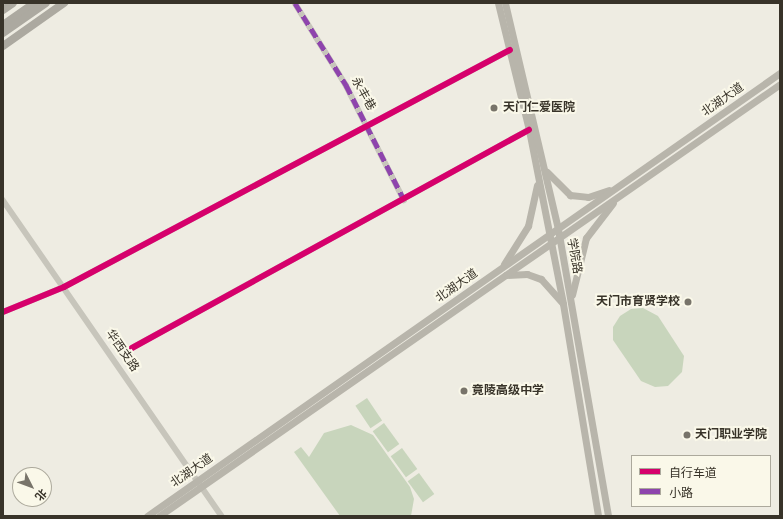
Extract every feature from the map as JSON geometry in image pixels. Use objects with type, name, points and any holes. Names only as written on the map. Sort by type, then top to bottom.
[{"type":"main road","points":[[3,10],[13,3]]},
{"type":"main road","points":[[3,25],[34,3]]},
{"type":"main road","points":[[3,33],[46,3]]},
{"type":"main road","points":[[3,46],[64,3]]},
{"type":"main road","name":"学院路","points":[[498,3],[538,173],[563,304],[598,516]]},
{"type":"main road","name":"学院路","points":[[505,3],[546,170],[558,229],[608,516]]},
{"type":"main road","name":"北湖大道","points":[[159,516],[200,484],[550,239],[558,229],[780,73]]},
{"type":"main road","name":"北湖大道","points":[[550,239],[559,237],[780,84]]},
{"type":"main road","points":[[546,170],[558,186],[570,195],[588,197],[619,186]]},
{"type":"main road","points":[[538,173],[532,217],[502,272],[534,276],[563,304]]},
{"type":"main road","points":[[571,299],[586,238],[621,194]]},
{"type":"main road","name":"北湖大道","points":[[147,516],[200,484]]},
{"type":"street","name":"永丰巷","points":[[295,3],[368,125],[404,200]]},
{"type":"street","points":[[3,312],[64,287],[510,50]]},
{"type":"street","points":[[132,348],[529,130]]},
{"type":"street","name":"华西支路","points":[[3,200],[222,516]]},
{"type":"green space","points":[[643,308],[658,316],[684,356],[682,372],[668,386],[655,387],[641,381],[613,340],[613,327],[620,316],[631,309]]},
{"type":"green space","points":[[367,398],[382,420],[370,428],[355,406]]},
{"type":"green space","points":[[384,423],[399,444],[388,452],[373,431]]},
{"type":"green space","points":[[351,425],[373,435],[410,487],[414,499],[411,516],[340,516],[294,452],[301,447],[309,457],[324,433]]},
{"type":"green space","points":[[402,448],[417,469],[406,477],[391,456]]},
{"type":"green space","points":[[419,473],[434,494],[423,502],[408,481]]},
{"type":"marked path","points":[[295,3],[346,85],[404,200]]},
{"type":"cycle path","points":[[3,312],[64,287],[510,50]]},
{"type":"cycle path","points":[[132,348],[529,130]]},
{"type":"place","name":"天门仁爱医院","points":[[494,108]]},
{"type":"place","name":"天门市育贤学校","points":[[688,302]]},
{"type":"place","name":"竟陵高级中学","points":[[464,391]]},
{"type":"place","name":"天门职业学院","points":[[687,435]]}]
